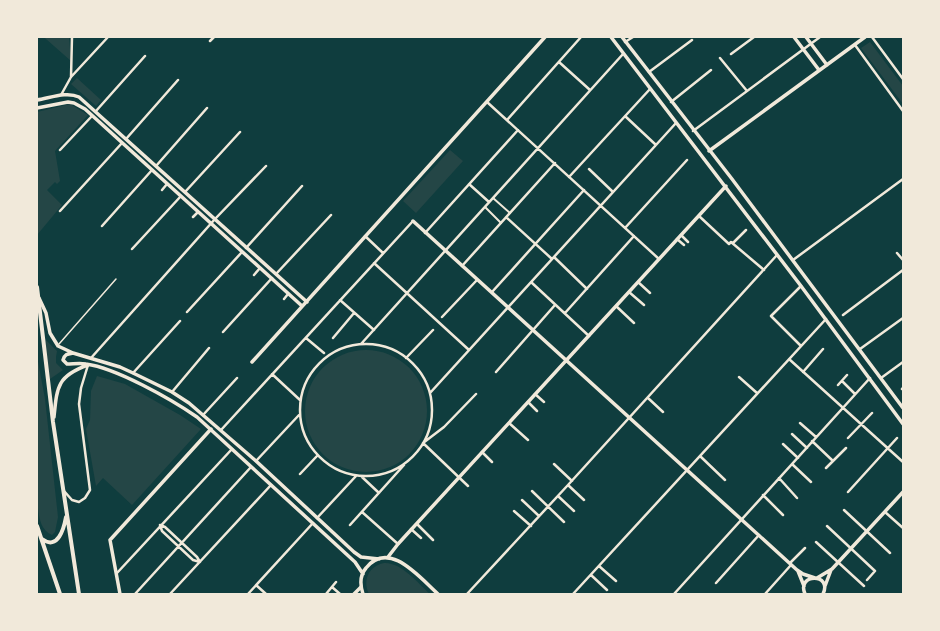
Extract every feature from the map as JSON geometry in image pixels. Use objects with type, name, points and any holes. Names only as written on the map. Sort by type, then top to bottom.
[{"type":"main road","points":[[37,287],[53,422],[79,594]]},
{"type":"main road","points":[[37,526],[42,539],[45,542],[53,541],[60,537],[67,515]]},
{"type":"main road","points":[[37,526],[60,594]]},
{"type":"street","points":[[72,37],[72,77]]},
{"type":"street","points":[[63,103],[61,95],[72,77],[108,37]]},
{"type":"street","points":[[210,42],[214,37]]},
{"type":"street","points":[[252,362],[545,37]]},
{"type":"street","points":[[507,120],[581,37]]},
{"type":"street","points":[[611,37],[692,144],[726,186],[903,424]]},
{"type":"street","points":[[622,37],[693,131],[732,179],[903,408]]},
{"type":"street","points":[[625,42],[633,37]]},
{"type":"street","points":[[730,54],[754,37]]},
{"type":"street","points":[[794,37],[819,70]]},
{"type":"street","points":[[806,37],[827,65]]},
{"type":"street","points":[[693,131],[820,37]]},
{"type":"street","points":[[709,151],[865,37]]},
{"type":"street","points":[[872,37],[903,79]]},
{"type":"street","points":[[649,73],[692,40]]},
{"type":"street","points":[[855,45],[903,111]]},
{"type":"street","points":[[361,344],[623,54]]},
{"type":"street","points":[[96,111],[145,56]]},
{"type":"street","points":[[720,58],[747,91]]},
{"type":"street","points":[[559,62],[590,90]]},
{"type":"street","points":[[671,102],[711,70]]},
{"type":"street","points":[[126,139],[178,80]]},
{"type":"street","points":[[569,177],[650,89]]},
{"type":"street","points":[[37,100],[61,95],[75,95],[96,111],[307,302]]},
{"type":"street","points":[[37,108],[68,102],[77,104],[302,306]]},
{"type":"street","points":[[487,102],[659,259]]},
{"type":"street","points":[[156,166],[207,108]]},
{"type":"street","points":[[60,150],[92,116]]},
{"type":"street","points":[[625,116],[656,145]]},
{"type":"street","points":[[430,393],[676,123]]},
{"type":"street","points":[[425,233],[518,130]]},
{"type":"street","points":[[185,192],[240,132]]},
{"type":"street","points":[[692,144],[699,138]]},
{"type":"street","points":[[60,211],[122,143]]},
{"type":"street","points":[[625,228],[687,160]]},
{"type":"street","points":[[462,266],[555,164]]},
{"type":"street","points":[[91,358],[211,224],[266,166]]},
{"type":"street","points":[[102,226],[152,170]]},
{"type":"street","points":[[589,170],[613,192]]},
{"type":"street","points":[[793,260],[903,179]]},
{"type":"street","points":[[162,190],[167,184]]},
{"type":"street","points":[[469,184],[489,202]]},
{"type":"street","points":[[246,248],[302,186]]},
{"type":"street","points":[[388,557],[411,529],[726,186]]},
{"type":"street","points":[[491,293],[584,190]]},
{"type":"street","points":[[132,249],[181,196]]},
{"type":"street","points":[[493,198],[510,213]]},
{"type":"street","points":[[485,207],[501,223]]},
{"type":"street","points":[[193,217],[198,212]]},
{"type":"street","points":[[204,218],[208,219],[209,214]]},
{"type":"street","points":[[276,274],[331,215]]},
{"type":"street","points":[[699,216],[729,244],[731,242],[734,244],[764,270]]},
{"type":"street","points":[[506,217],[587,288]]},
{"type":"street","points":[[221,430],[413,221],[797,570],[803,574],[822,581],[825,588]]},
{"type":"street","points":[[216,228],[214,225],[215,224],[220,224]]},
{"type":"street","points":[[734,244],[746,230]]},
{"type":"street","points":[[681,235],[688,242]]},
{"type":"street","points":[[365,236],[384,253]]},
{"type":"street","points":[[565,313],[634,236]]},
{"type":"street","points":[[677,239],[684,246]]},
{"type":"street","points":[[187,312],[242,252]]},
{"type":"street","points":[[897,253],[903,260]]},
{"type":"street","points":[[467,594],[630,418],[777,255]]},
{"type":"street","points":[[374,263],[469,350]]},
{"type":"street","points":[[254,275],[260,268]]},
{"type":"street","points":[[843,315],[903,270]]},
{"type":"street","points":[[223,332],[272,278]]},
{"type":"street","points":[[442,317],[477,280]]},
{"type":"street","points":[[531,282],[589,336]]},
{"type":"street","points":[[638,282],[650,293]]},
{"type":"street","points":[[801,286],[771,316],[801,346]]},
{"type":"street","points":[[629,292],[644,305]]},
{"type":"street","points":[[284,299],[288,294]]},
{"type":"street","points":[[39,297],[46,313],[50,333],[58,346],[133,373],[172,392],[221,430],[344,544],[361,557],[379,559]]},
{"type":"street","points":[[340,300],[374,330]]},
{"type":"street","points":[[496,372],[556,305]]},
{"type":"street","points":[[616,306],[634,323]]},
{"type":"street","points":[[333,338],[354,313]]},
{"type":"street","points":[[860,349],[903,318]]},
{"type":"street","points":[[573,594],[826,319]]},
{"type":"street","points":[[133,373],[180,321]]},
{"type":"street","points":[[834,331],[842,326]]},
{"type":"street","points":[[406,358],[433,330]]},
{"type":"street","points":[[306,338],[324,353]]},
{"type":"street","points":[[350,525],[416,453],[423,443],[429,431],[432,418],[430,393],[421,373],[406,358],[396,351],[385,347],[361,344],[349,347],[338,351],[320,364],[307,380],[300,400],[300,414],[303,432],[317,456],[335,469],[356,476],[374,476],[386,473],[407,462]]},
{"type":"street","points":[[172,392],[209,348]]},
{"type":"street","points":[[803,372],[823,349]]},
{"type":"street","points":[[72,352],[64,356],[63,360],[67,364],[88,365],[121,375],[182,406],[211,429],[252,466],[355,562],[363,574]]},
{"type":"street","points":[[789,359],[903,462]]},
{"type":"street","points":[[881,378],[903,362]]},
{"type":"street","points":[[53,422],[57,390],[62,381],[75,370],[88,365]]},
{"type":"street","points":[[63,490],[72,500],[79,502],[88,495],[90,490],[79,404],[81,388],[88,365]]},
{"type":"street","points":[[272,374],[300,400]]},
{"type":"street","points":[[838,385],[847,375]]},
{"type":"street","points":[[739,377],[757,394]]},
{"type":"street","points":[[203,415],[237,378]]},
{"type":"street","points":[[674,594],[870,378]]},
{"type":"street","points":[[842,381],[855,394]]},
{"type":"street","points":[[423,443],[444,427],[476,394]]},
{"type":"street","points":[[536,394],[544,402]]},
{"type":"street","points":[[648,398],[663,412]]},
{"type":"street","points":[[528,402],[537,411]]},
{"type":"street","points":[[848,438],[872,413]]},
{"type":"street","points":[[256,461],[300,414]]},
{"type":"street","points":[[509,422],[528,440]]},
{"type":"street","points":[[800,423],[816,437]]},
{"type":"street","points":[[120,594],[110,540],[211,429]]},
{"type":"street","points":[[792,434],[807,448]]},
{"type":"street","points":[[848,492],[897,438]]},
{"type":"street","points":[[812,441],[833,461]]},
{"type":"street","points":[[423,443],[468,486]]},
{"type":"street","points":[[783,444],[798,458]]},
{"type":"street","points":[[826,468],[846,448]]},
{"type":"street","points":[[116,573],[232,449]]},
{"type":"street","points":[[482,452],[492,462]]},
{"type":"street","points":[[300,474],[317,456]]},
{"type":"street","points":[[700,456],[726,480]]},
{"type":"street","points":[[554,464],[572,481]]},
{"type":"street","points":[[792,464],[811,482]]},
{"type":"street","points":[[135,594],[252,466]]},
{"type":"street","points":[[317,518],[356,476]]},
{"type":"street","points":[[361,476],[379,492]]},
{"type":"street","points":[[779,478],[797,498]]},
{"type":"street","points":[[170,594],[271,485]]},
{"type":"street","points":[[568,485],[584,500]]},
{"type":"street","points":[[532,491],[564,522]]},
{"type":"street","points":[[801,594],[809,579],[816,578],[832,569],[902,495]]},
{"type":"street","points":[[558,496],[574,511]]},
{"type":"street","points":[[763,496],[783,515]]},
{"type":"street","points":[[522,500],[539,516]]},
{"type":"street","points":[[844,510],[890,553]]},
{"type":"street","points":[[514,511],[530,526]]},
{"type":"street","points":[[362,512],[398,544]]},
{"type":"street","points":[[885,512],[903,528]]},
{"type":"street","points":[[248,594],[313,523]]},
{"type":"street","points":[[416,524],[433,540]]},
{"type":"street","points":[[160,525],[165,527],[182,542],[200,562]]},
{"type":"street","points":[[160,525],[162,531],[193,560],[200,562]]},
{"type":"street","points":[[827,526],[875,571],[867,580]]},
{"type":"street","points":[[411,529],[420,538]]},
{"type":"street","points":[[716,583],[759,536]]},
{"type":"street","points":[[816,542],[864,586]]},
{"type":"street","points":[[765,594],[805,548]]},
{"type":"street","points":[[363,594],[361,587],[363,574],[371,563],[388,557],[401,561],[438,594]]},
{"type":"street","points":[[599,566],[616,581]]},
{"type":"street","points":[[824,594],[832,569]]},
{"type":"street","points":[[797,570],[804,587],[805,594]]},
{"type":"street","points":[[591,575],[607,590]]},
{"type":"street","points":[[326,594],[336,582]]},
{"type":"street","points":[[256,585],[266,594]]},
{"type":"street","points":[[332,587],[340,594]]},
{"type":"street","points":[[354,594],[361,587]]},
{"type":"lane","points":[[58,346],[116,279]]},
{"type":"shaded area","points":[[44,37],[69,37],[71,61],[46,39]]},
{"type":"shaded area","points":[[870,42],[903,86],[903,104],[861,48]]},
{"type":"shaded area","points":[[77,78],[101,100],[96,106],[71,84]]},
{"type":"shaded area","points":[[70,104],[88,115],[55,151],[60,181],[57,184],[55,182],[47,190],[62,205],[37,235],[37,112]]},
{"type":"shaded area","points":[[450,150],[463,161],[416,213],[403,201]]},
{"type":"shaded area","points":[[45,339],[57,351],[56,363],[63,370],[50,379]]},
{"type":"shaded area","points":[[366,350],[378,351],[389,355],[400,360],[409,368],[417,377],[422,388],[426,399],[426,423],[422,434],[417,445],[409,454],[400,462],[389,467],[378,471],[366,472],[354,471],[343,467],[332,462],[323,454],[315,445],[310,434],[306,423],[305,411],[306,399],[310,388],[315,377],[323,368],[332,360],[343,355],[354,351]]},
{"type":"shaded area","points":[[37,356],[45,399],[58,517],[55,532],[52,535],[44,529],[40,521],[37,501]]},
{"type":"shaded area","points":[[97,376],[125,384],[180,415],[201,429],[132,505],[103,478],[96,486],[86,429],[90,420],[91,391]]},
{"type":"shaded area","points":[[384,563],[403,569],[430,594],[369,594],[366,584],[368,574],[374,567]]}]
